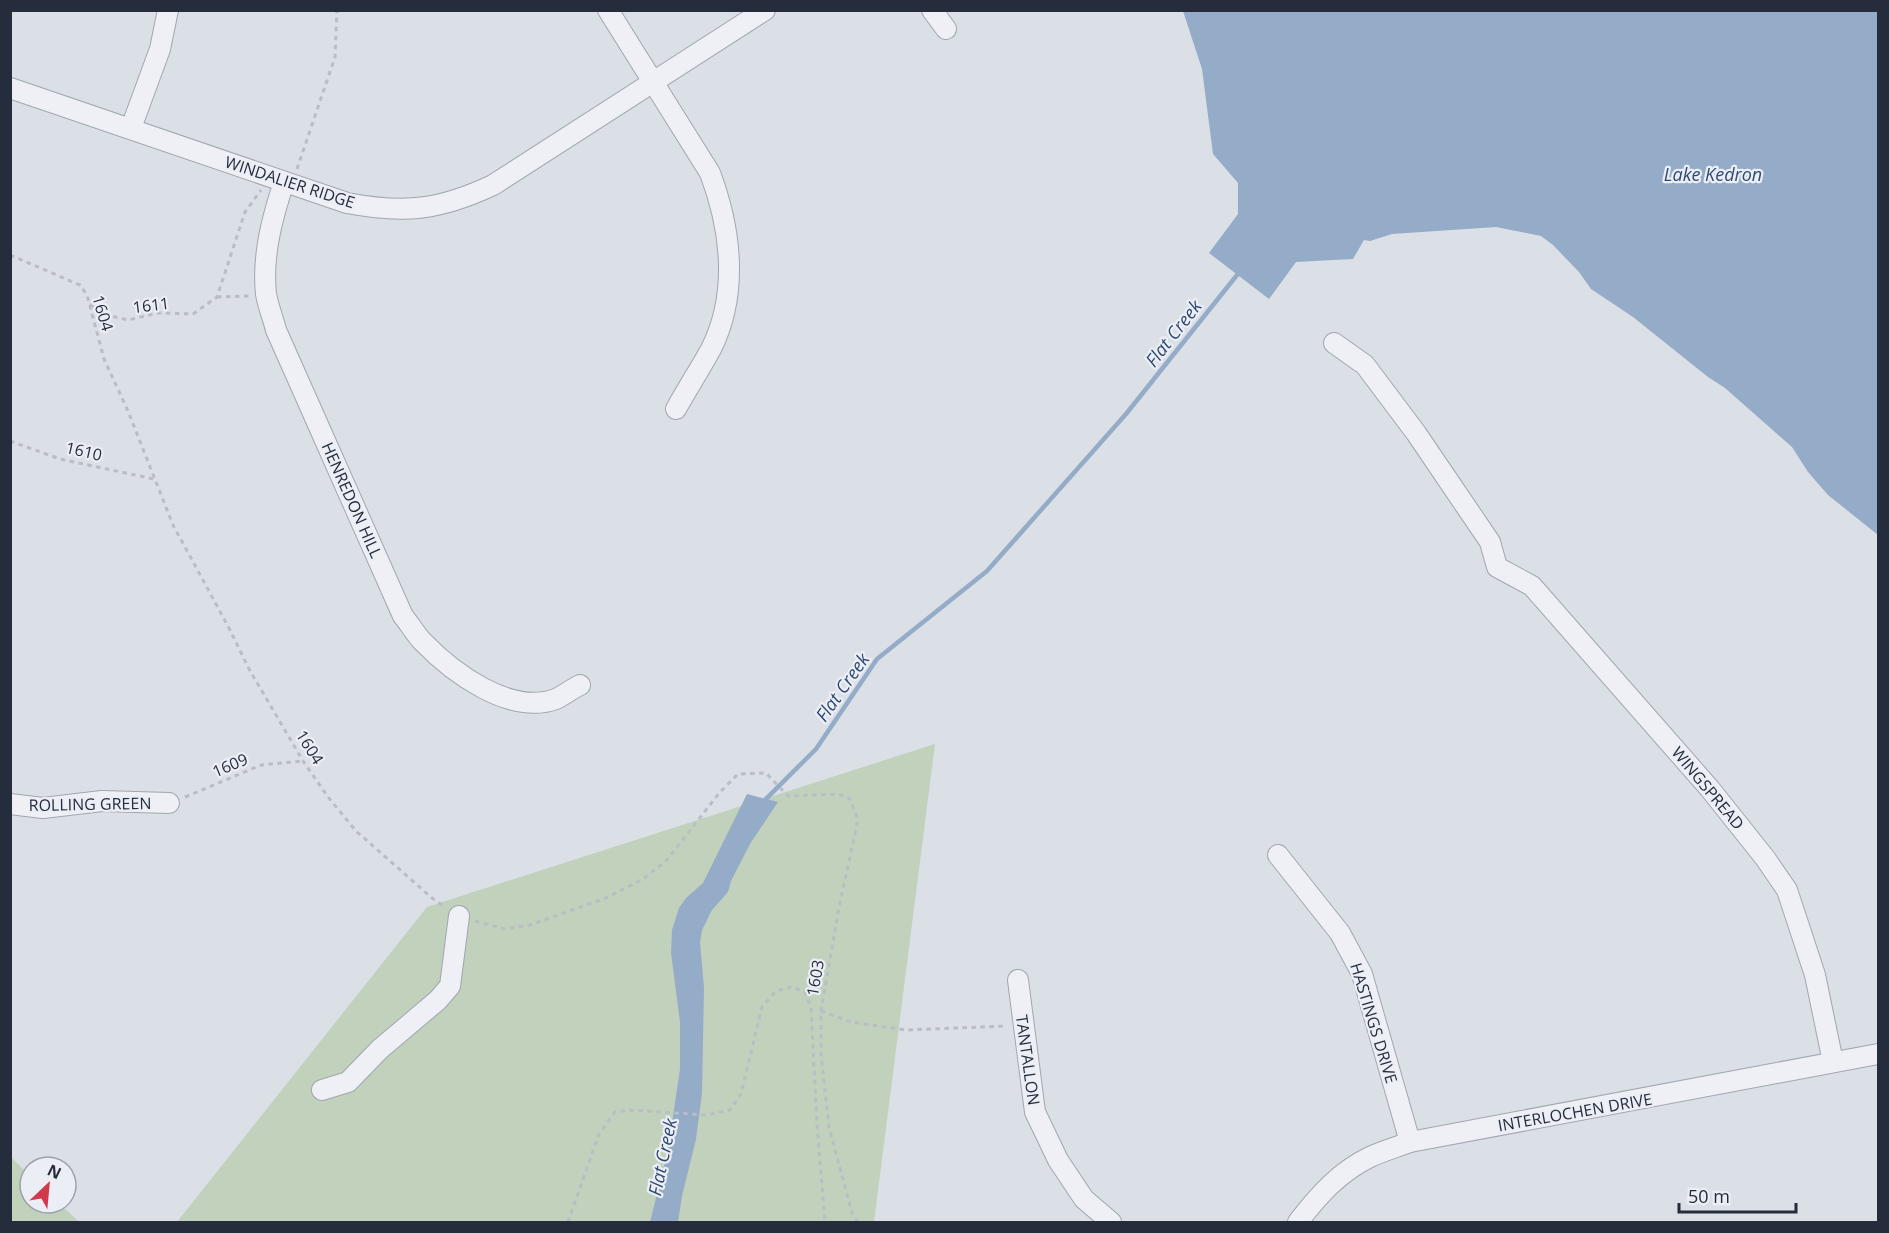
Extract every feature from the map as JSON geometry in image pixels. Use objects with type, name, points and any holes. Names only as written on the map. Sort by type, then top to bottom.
[{"type":"street","points":[[131,128],[160,49],[168,10]]},
{"type":"street","points":[[608,10],[710,173],[720,198],[728,241],[730,266],[728,288],[717,334],[676,409]]},
{"type":"street","name":"WINDALIER RIDGE","points":[[10,88],[347,203],[400,210],[452,203],[493,185],[765,10]]},
{"type":"street","points":[[932,10],[946,29]]},
{"type":"street","name":"HENREDON HILL","points":[[287,183],[275,211],[265,270],[267,296],[276,330],[404,616],[420,640],[459,674],[482,688],[504,697],[521,702],[537,702],[555,699],[580,685]]},
{"type":"street","name":"WINGSPREAD","points":[[1334,343],[1365,365],[1416,433],[1490,543],[1497,567],[1532,586],[1710,789],[1765,858],[1787,890],[1815,975],[1833,1062]]},
{"type":"street","name":"ROLLING GREEN","points":[[10,804],[43,808],[102,801],[169,803]]},
{"type":"street","name":"HASTINGS DRIVE","points":[[1278,855],[1341,933],[1354,958],[1371,1006],[1410,1142]]},
{"type":"street","points":[[322,1090],[348,1082],[380,1049],[438,1000],[450,986],[459,916]]},
{"type":"street","name":"TANTALLON","points":[[1018,980],[1035,1112],[1058,1160],[1084,1199],[1111,1222]]},
{"type":"street","name":"INTERLOCHEN DRIVE","points":[[1298,1222],[1332,1182],[1350,1168],[1371,1156],[1410,1142],[1878,1054]]},
{"type":"path","points":[[287,183],[335,57],[338,10]]},
{"type":"path","points":[[265,175],[261,189],[245,212],[217,297],[267,296]]},
{"type":"path","name":"1604","points":[[10,255],[80,285],[87,295],[104,359],[128,411],[173,525],[219,608],[249,669],[303,760],[328,796],[356,831],[432,898],[459,916],[505,929],[549,919],[606,898],[643,879],[667,860],[720,792],[738,774],[766,774],[788,796]]},
{"type":"path","name":"1611","points":[[88,303],[102,314],[128,320],[158,314],[193,314],[217,297]]},
{"type":"path","name":"1610","points":[[10,441],[60,459],[154,479]]},
{"type":"path","name":"1609","points":[[169,803],[261,765],[303,760]]},
{"type":"path","name":"1603","points":[[788,796],[839,794],[850,799],[858,820],[839,907],[821,1011],[821,1054],[829,1127],[852,1213],[858,1222]]},
{"type":"path","points":[[568,1222],[599,1134],[615,1112],[631,1110],[706,1115],[730,1110],[741,1094],[762,1007],[776,991],[791,987],[805,992],[812,1008],[816,1124],[825,1222]]},
{"type":"path","points":[[821,1011],[850,1022],[906,1030],[1023,1025]]},
{"type":"green space","name":"Flat Creek","points":[[935,744],[874,1222],[177,1222],[427,907]]},
{"type":"green space","points":[[11,1157],[18,1164],[18,1215],[72,1215],[79,1222],[11,1222]]},
{"type":"water","name":"Lake Kedron","points":[[1183,11],[1878,11],[1878,535],[1828,495],[1808,472],[1792,447],[1725,388],[1633,317],[1591,289],[1579,272],[1541,236],[1496,227],[1392,234],[1370,241],[1364,240],[1353,259],[1296,262],[1269,299],[1209,253],[1238,214],[1238,183],[1213,154],[1202,69]]},
{"type":"water","points":[[747,794],[778,802],[750,844],[731,881],[728,892],[712,910],[702,930],[700,942],[704,988],[702,1093],[696,1139],[678,1222],[650,1222],[668,1150],[680,1069],[680,1022],[671,953],[672,930],[679,908],[686,898],[703,883]]},
{"type":"waterway","name":"Flat Creek","points":[[763,802],[816,749],[877,659],[987,571],[1126,414],[1241,270]]}]
